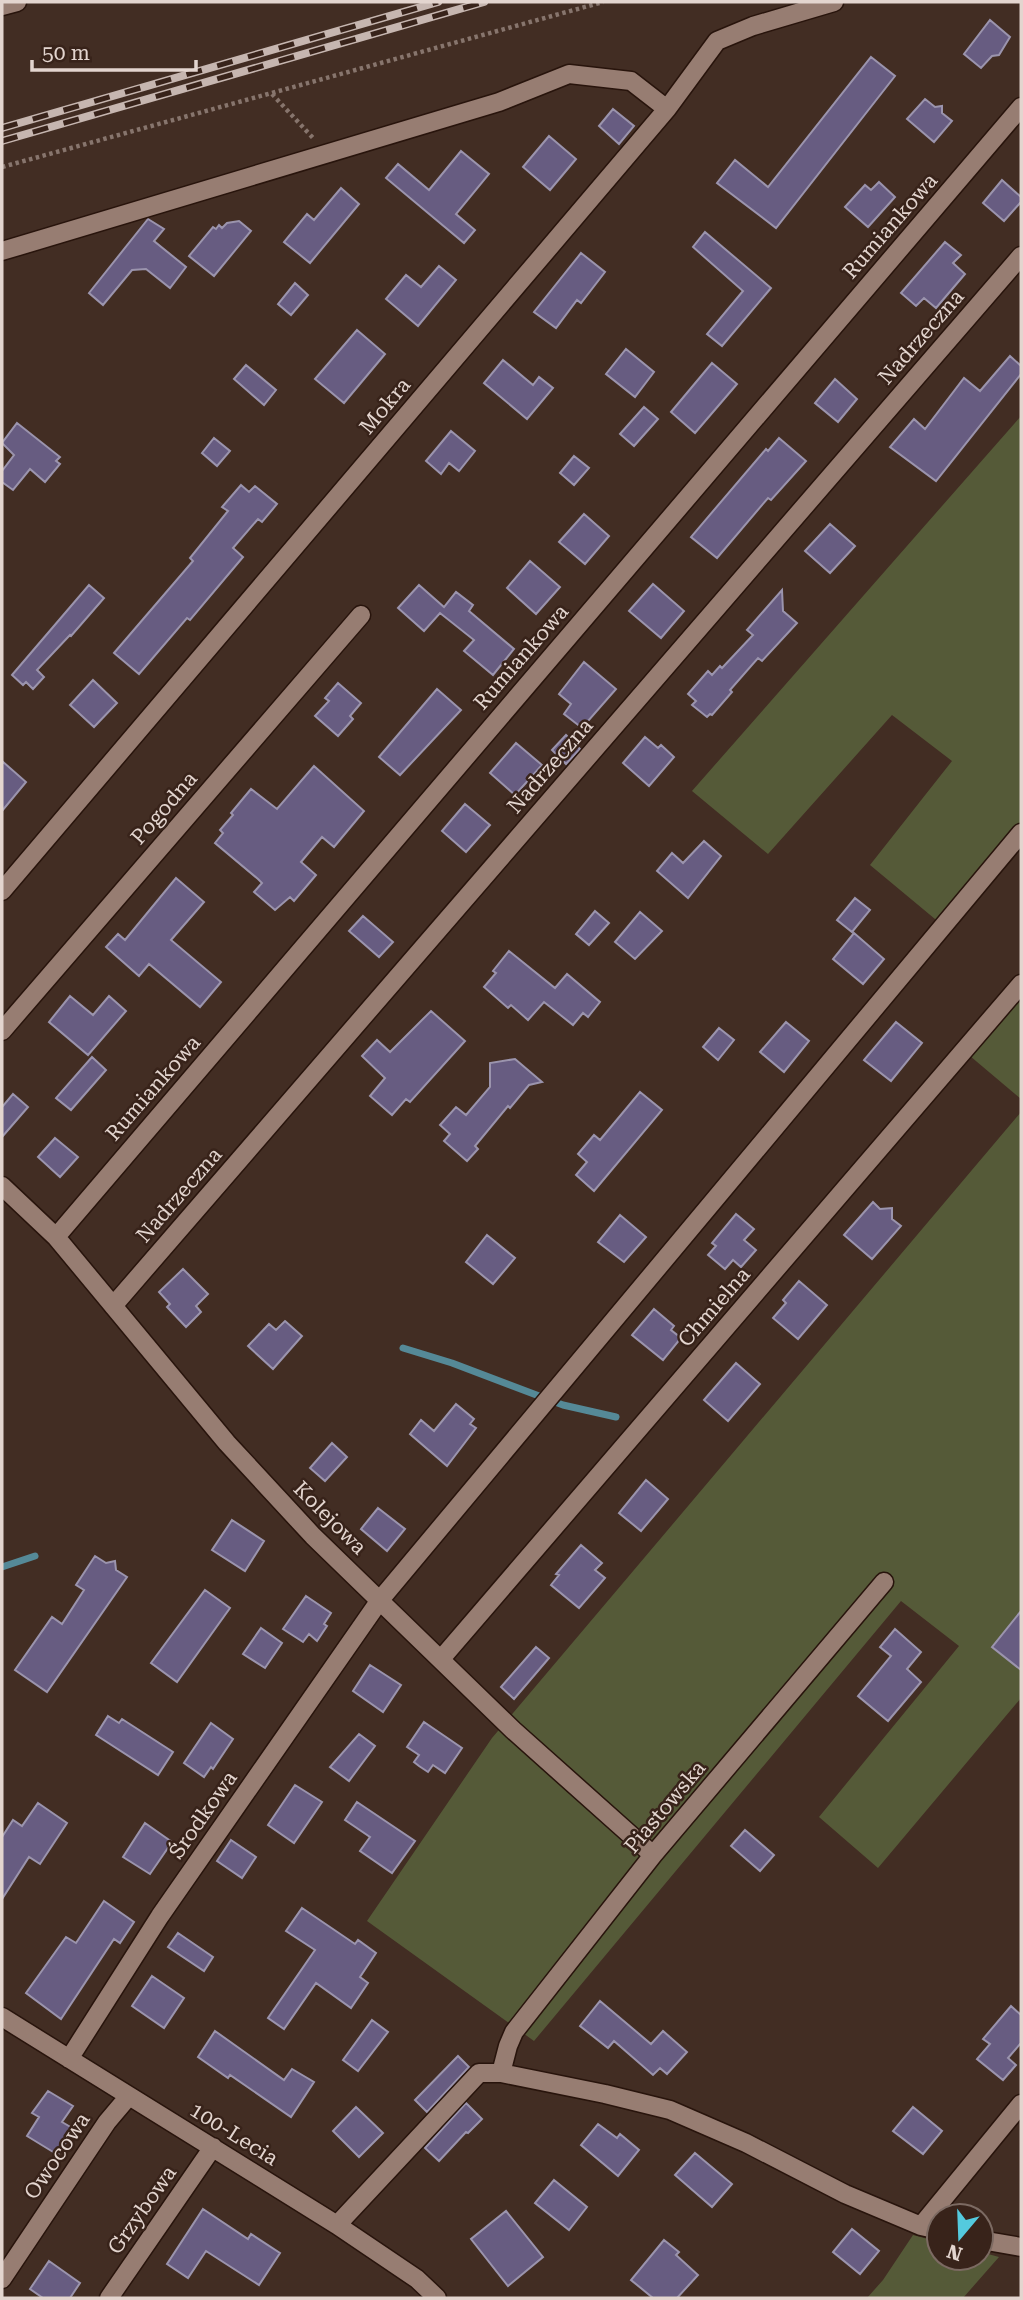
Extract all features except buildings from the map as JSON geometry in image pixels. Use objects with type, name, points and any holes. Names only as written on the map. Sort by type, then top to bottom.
[{"type":"street","points":[[2,6],[17,2]]},
{"type":"street","name":"Mokra","points":[[2,891],[667,109],[717,41],[753,26],[834,2]]},
{"type":"street","points":[[2,251],[499,102],[569,74],[631,81],[667,109]]},
{"type":"street","name":"Rumiankowa","points":[[56,1237],[1021,107]]},
{"type":"street","name":"Nadrzeczna","points":[[113,1306],[1021,256]]},
{"type":"street","name":"Pogodna","points":[[2,1031],[361,615]]},
{"type":"street","name":"Środkowa","points":[[69,2059],[160,1916],[380,1600],[1021,832]]},
{"type":"street","name":"Chmielna","points":[[441,1659],[1021,984]]},
{"type":"street","name":"Kolejowa","points":[[2,1186],[56,1237],[226,1443],[313,1536],[513,1730],[653,1854]]},
{"type":"street","name":"Piastowska","points":[[501,2073],[514,2032],[653,1854],[884,1582]]},
{"type":"street","name":"100-Lecia","points":[[2,2017],[337,2225],[417,2279],[437,2298]]},
{"type":"street","points":[[337,2225],[479,2073],[501,2073],[670,2110],[746,2143],[845,2194],[925,2227]]},
{"type":"street","name":"Owocowa","points":[[2,2278],[107,2122],[129,2095]]},
{"type":"street","points":[[921,2226],[1021,2104]]},
{"type":"street","name":"Grzybowa","points":[[108,2298],[213,2147]]},
{"type":"street","points":[[995,2242],[1021,2247]]},
{"type":"path","points":[[2,167],[603,2]]},
{"type":"path","points":[[272,94],[326,152]]},
{"type":"green space","points":[[1021,416],[1021,829],[941,924],[870,865],[952,761],[892,715],[768,854],[692,791]]},
{"type":"green space","points":[[1021,994],[1021,1099],[970,1056]]},
{"type":"green space","points":[[1021,1112],[1021,1698],[878,1868],[819,1817],[959,1646],[901,1601],[534,2041],[367,1921],[492,1738]]},
{"type":"green space","points":[[913,2235],[925,2238],[925,2272],[986,2272],[963,2298],[867,2298],[883,2280]]},
{"type":"waterway","points":[[403,1348],[452,1363],[563,1405],[616,1417]]},
{"type":"waterway","points":[[2,1567],[35,1556]]},
{"type":"railway","points":[[2,128],[438,2]]},
{"type":"railway","points":[[2,141],[484,2]]}]
